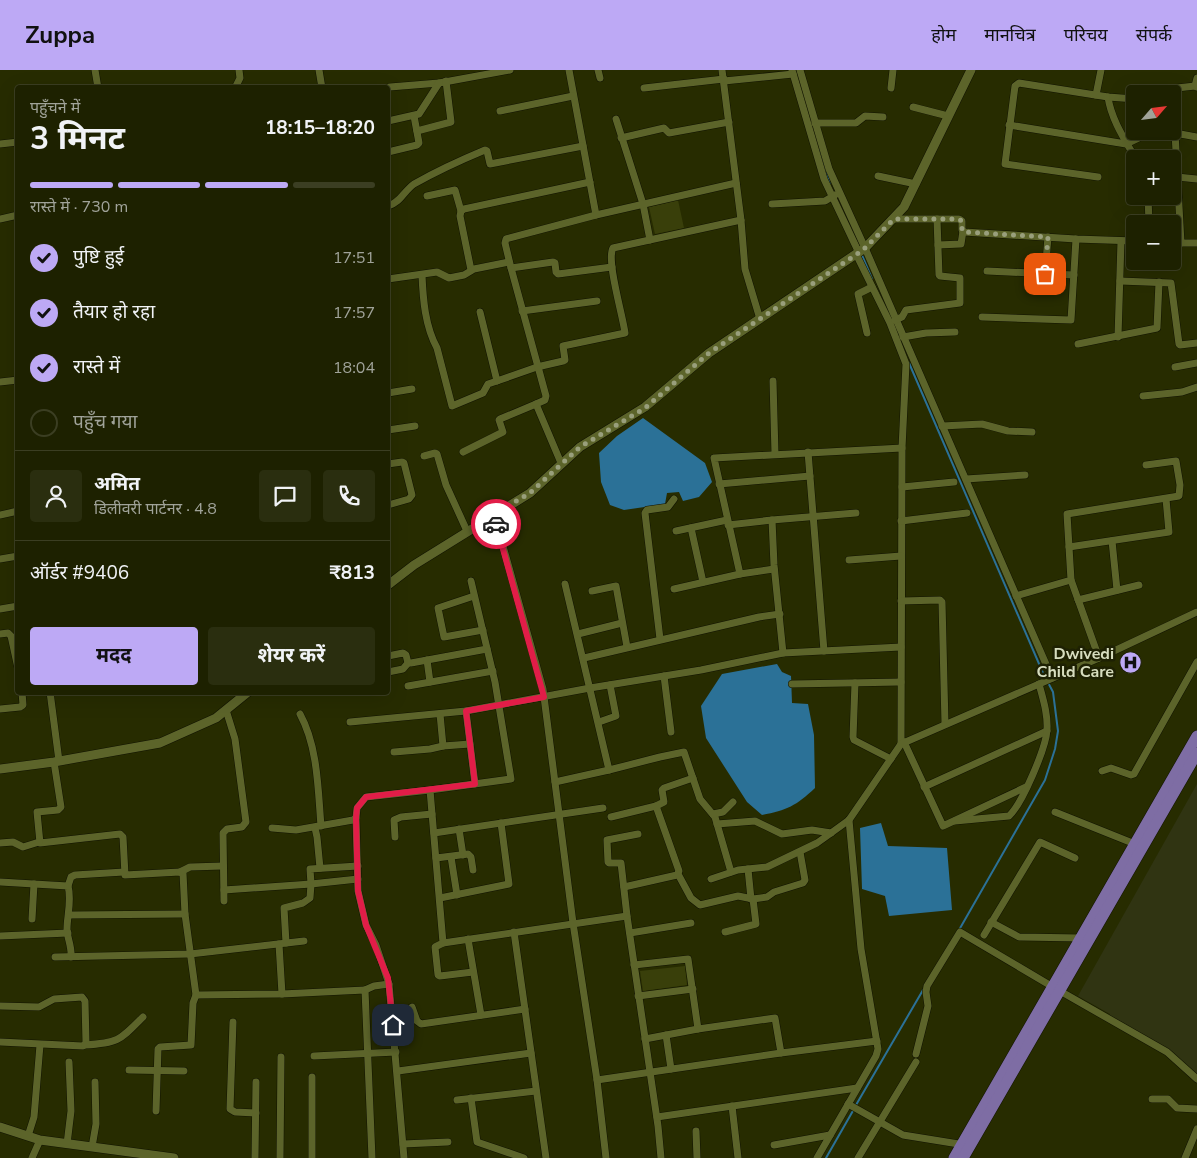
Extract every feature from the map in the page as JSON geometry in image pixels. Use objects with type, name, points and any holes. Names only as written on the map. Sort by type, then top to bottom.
[{"type":"highway","points":[[1056,989],[1081,938],[1197,736]]},
{"type":"highway","points":[[954,1158],[966,1145],[1056,989],[1197,753]]},
{"type":"highway","points":[[963,1158],[966,1145]]},
{"type":"street","points":[[95,70],[98,85]]},
{"type":"street","points":[[236,85],[240,78],[238,70]]},
{"type":"street","points":[[319,70],[322,85]]},
{"type":"street","points":[[390,87],[442,82],[510,70]]},
{"type":"street","points":[[569,70],[596,215]]},
{"type":"street","points":[[722,70],[742,220],[746,269],[760,319]]},
{"type":"street","points":[[800,70],[836,195]]},
{"type":"street","points":[[891,88],[893,70]]},
{"type":"street","points":[[390,583],[414,565],[530,493],[580,447],[645,408],[709,353],[860,251],[904,207],[971,70]]},
{"type":"street","points":[[1096,95],[1101,70]]},
{"type":"street","points":[[644,88],[792,72],[815,151],[860,251],[895,320],[1016,596],[1046,680],[1045,707],[1047,731],[1044,744],[1027,787],[1009,816],[955,821]]},
{"type":"street","points":[[1181,88],[1196,86],[1197,78]]},
{"type":"street","points":[[390,121],[414,116],[422,111],[442,82]]},
{"type":"street","points":[[417,131],[451,122],[442,82]]},
{"type":"street","points":[[1098,177],[1006,165],[1004,162],[1015,86],[1017,84],[1126,98]]},
{"type":"street","points":[[500,111],[573,96]]},
{"type":"street","points":[[1108,97],[1110,111],[1130,150]]},
{"type":"street","points":[[913,107],[948,116]]},
{"type":"street","points":[[390,152],[417,145],[419,142],[414,116]]},
{"type":"street","points":[[815,123],[856,123],[865,116],[883,117]]},
{"type":"street","points":[[616,119],[643,204],[650,240]]},
{"type":"street","points":[[621,138],[664,128],[668,133],[729,122]]},
{"type":"street","points":[[1010,124],[1126,144],[1134,140]]},
{"type":"street","points":[[1181,134],[1197,136]]},
{"type":"street","points":[[0,144],[15,142]]},
{"type":"street","points":[[390,205],[398,201],[409,187],[485,150],[490,164],[583,146]]},
{"type":"street","points":[[878,176],[916,184]]},
{"type":"street","points":[[1181,177],[1197,179]]},
{"type":"street","points":[[461,211],[590,182]]},
{"type":"street","points":[[463,452],[502,432],[500,419],[546,398],[510,265],[505,243],[506,239],[596,215],[736,183]]},
{"type":"street","points":[[426,196],[455,190],[461,211],[471,270]]},
{"type":"street","points":[[772,204],[825,201],[836,195]]},
{"type":"street","points":[[0,219],[15,216]]},
{"type":"street","points":[[894,219],[960,219],[963,231],[962,244],[938,245]]},
{"type":"street","points":[[895,320],[902,317],[906,310],[960,303],[960,278],[939,275],[937,219]]},
{"type":"street","points":[[422,275],[423,298],[432,340],[437,348],[452,406],[483,393],[488,384],[537,367],[564,361],[564,346],[625,333],[610,254],[613,248],[742,220]]},
{"type":"street","points":[[963,231],[1076,240],[1126,241]]},
{"type":"street","points":[[1045,274],[1048,237]]},
{"type":"street","points":[[982,317],[1070,321],[1072,319],[1076,240]]},
{"type":"street","points":[[1118,337],[1121,241]]},
{"type":"street","points":[[1181,243],[1197,243]]},
{"type":"street","points":[[860,251],[872,287],[890,323],[906,364],[901,521],[902,743],[941,826],[1027,787]]},
{"type":"street","points":[[390,280],[437,272],[449,278],[464,275],[471,270],[553,262],[558,274],[612,266]]},
{"type":"street","points":[[987,271],[1074,276]]},
{"type":"street","points":[[1120,281],[1169,282],[1172,284],[1179,345],[1197,342]]},
{"type":"street","points":[[1078,344],[1154,330],[1158,327],[1159,282]]},
{"type":"street","points":[[866,333],[858,294],[872,287]]},
{"type":"street","points":[[522,311],[597,301]]},
{"type":"street","points":[[480,312],[497,381]]},
{"type":"street","points":[[903,338],[926,333],[955,332]]},
{"type":"street","points":[[1175,367],[1197,363]]},
{"type":"street","points":[[0,382],[15,380]]},
{"type":"street","points":[[773,381],[774,454]]},
{"type":"street","points":[[1144,396],[1182,392],[1197,387]]},
{"type":"street","points":[[390,393],[412,389]]},
{"type":"street","points":[[536,404],[561,463]]},
{"type":"street","points":[[942,426],[982,424],[1008,431],[1032,432]]},
{"type":"street","points":[[390,430],[415,426]]},
{"type":"street","points":[[740,574],[714,458],[902,448]]},
{"type":"street","points":[[808,452],[824,651]]},
{"type":"street","points":[[424,456],[437,454],[446,485],[468,531]]},
{"type":"street","points":[[1099,658],[1071,580],[1066,516],[1068,513],[1166,499],[1180,495],[1176,461],[1146,465]]},
{"type":"street","points":[[390,464],[404,463],[412,495],[409,498],[390,504]]},
{"type":"street","points":[[966,480],[1024,475]]},
{"type":"street","points":[[719,484],[810,476]]},
{"type":"street","points":[[902,487],[954,482]]},
{"type":"street","points":[[660,640],[646,513],[647,510],[668,507],[674,499]]},
{"type":"street","points":[[1069,547],[1168,532],[1170,530],[1166,499]]},
{"type":"street","points":[[0,515],[15,512]]},
{"type":"street","points":[[676,531],[728,523],[856,513]]},
{"type":"street","points":[[901,521],[967,513]]},
{"type":"street","points":[[494,514],[544,697],[606,1158]]},
{"type":"street","points":[[772,520],[774,568],[783,653]]},
{"type":"street","points":[[692,528],[703,582]]},
{"type":"street","points":[[1112,541],[1118,590]]},
{"type":"street","points":[[0,559],[15,556]]},
{"type":"street","points":[[849,560],[901,556]]},
{"type":"street","points":[[674,589],[774,568]]},
{"type":"street","points":[[1016,596],[1071,580]]},
{"type":"street","points":[[404,1158],[389,984],[376,945],[365,922],[358,891],[357,808],[366,797],[512,778],[493,671],[471,581]]},
{"type":"street","points":[[565,584],[609,770]]},
{"type":"street","points":[[1078,600],[1139,585]]},
{"type":"street","points":[[592,591],[616,586],[627,647]]},
{"type":"street","points":[[474,596],[438,608],[444,637],[483,630]]},
{"type":"street","points":[[901,601],[940,600],[942,602],[945,724]]},
{"type":"street","points":[[0,609],[15,606]]},
{"type":"street","points":[[711,879],[731,872],[766,867],[817,843],[849,820],[902,743],[1099,658],[1197,612]]},
{"type":"street","points":[[584,658],[780,614]]},
{"type":"street","points":[[578,634],[622,623]]},
{"type":"street","points":[[0,634],[10,634],[15,655]]},
{"type":"street","points":[[350,722],[466,711],[701,670],[783,653],[901,647]]},
{"type":"street","points":[[390,672],[403,669],[408,663],[487,649]]},
{"type":"street","points":[[390,656],[403,653],[406,655],[408,663]]},
{"type":"street","points":[[426,660],[430,682]]},
{"type":"street","points":[[1102,771],[1111,768],[1131,775],[1134,774],[1197,662]]},
{"type":"street","points":[[408,686],[493,671]]},
{"type":"street","points":[[664,676],[671,732]]},
{"type":"street","points":[[792,684],[901,682]]},
{"type":"street","points":[[855,683],[854,740],[891,759]]},
{"type":"street","points":[[599,722],[616,715],[610,685]]},
{"type":"street","points":[[0,709],[20,707],[24,702],[23,695]]},
{"type":"street","points":[[39,842],[37,812],[58,810],[62,807],[50,695]]},
{"type":"street","points":[[0,769],[160,743],[216,718],[244,695]]},
{"type":"street","points":[[224,901],[223,833],[227,829],[242,827],[246,822],[235,739],[226,710]]},
{"type":"street","points":[[466,711],[475,784]]},
{"type":"street","points":[[300,714],[307,728],[313,756],[320,868]]},
{"type":"street","points":[[440,714],[444,746]]},
{"type":"street","points":[[924,788],[1047,731]]},
{"type":"street","points":[[394,752],[470,744]]},
{"type":"street","points":[[554,782],[682,752],[685,754],[700,798],[713,814],[731,872]]},
{"type":"street","points":[[611,817],[656,806],[664,802],[662,790],[664,788],[693,778]]},
{"type":"street","points":[[430,790],[443,943]]},
{"type":"street","points":[[713,814],[723,812],[733,802]]},
{"type":"street","points":[[656,806],[679,871],[678,874],[691,898],[700,905],[738,896],[752,899],[766,897],[774,892],[804,883],[800,852]]},
{"type":"street","points":[[434,833],[603,808]]},
{"type":"street","points":[[1054,812],[1135,844]]},
{"type":"street","points":[[395,837],[394,820],[401,817],[432,814]]},
{"type":"street","points":[[272,828],[296,830],[356,818]]},
{"type":"street","points":[[817,1158],[830,1135],[852,1106],[857,1088],[876,1056],[878,1049],[861,949],[849,820]]},
{"type":"street","points":[[717,824],[756,821],[782,834],[812,830],[831,833]]},
{"type":"street","points":[[440,898],[509,884],[501,823]]},
{"type":"street","points":[[459,830],[463,855]]},
{"type":"street","points":[[638,834],[607,840],[608,862],[621,862],[638,996],[657,1117],[661,1158]]},
{"type":"street","points":[[0,843],[13,842],[23,847],[39,842],[42,844],[122,835],[124,872],[127,876],[180,872],[190,867],[223,866]]},
{"type":"street","points":[[984,934],[1040,842],[1075,858]]},
{"type":"street","points":[[436,858],[468,854],[471,857],[473,870]]},
{"type":"street","points":[[450,857],[457,895]]},
{"type":"street","points":[[282,994],[284,908],[303,904],[310,898],[310,868],[358,866]]},
{"type":"street","points":[[725,932],[756,924],[748,869]]},
{"type":"street","points":[[72,957],[72,946],[68,933],[70,914],[68,886],[71,877],[75,875],[124,872]]},
{"type":"street","points":[[156,1111],[159,1047],[191,1045],[196,996],[185,914],[184,875],[180,872]]},
{"type":"street","points":[[624,887],[678,874]]},
{"type":"street","points":[[224,890],[358,879]]},
{"type":"street","points":[[0,882],[68,886]]},
{"type":"street","points":[[32,920],[34,884]]},
{"type":"street","points":[[70,914],[185,914]]},
{"type":"street","points":[[473,972],[439,976],[435,946],[468,939],[627,916]]},
{"type":"street","points":[[991,922],[1019,937],[1081,938]]},
{"type":"street","points":[[630,933],[692,923]]},
{"type":"street","points":[[514,932],[546,1158]]},
{"type":"street","points":[[916,1054],[928,1006],[926,989],[960,932],[1168,1052],[1197,1079]]},
{"type":"street","points":[[0,936],[68,933]]},
{"type":"street","points":[[468,939],[481,1015]]},
{"type":"street","points":[[55,957],[190,954],[304,941]]},
{"type":"street","points":[[634,965],[688,959],[698,1029]]},
{"type":"street","points":[[196,996],[365,990],[374,986],[389,984]]},
{"type":"street","points":[[638,996],[693,989]]},
{"type":"street","points":[[365,990],[372,1158]]},
{"type":"street","points":[[0,1006],[39,1007],[54,999],[82,997],[85,1002],[85,1045]]},
{"type":"street","points":[[412,1007],[417,1021],[421,1024],[525,1009]]},
{"type":"street","points":[[0,1042],[40,1045],[111,1043],[124,1037],[144,1017]]},
{"type":"street","points":[[645,1039],[698,1029],[776,1019],[781,1053]]},
{"type":"street","points":[[233,1022],[230,1109],[235,1112],[256,1113]]},
{"type":"street","points":[[666,1035],[671,1069]]},
{"type":"street","points":[[597,1080],[877,1041]]},
{"type":"street","points":[[28,1136],[34,1117],[40,1045]]},
{"type":"street","points":[[314,1056],[396,1052]]},
{"type":"street","points":[[398,1071],[531,1053]]},
{"type":"street","points":[[280,1158],[281,1057]]},
{"type":"street","points":[[67,1144],[71,1111],[69,1062]]},
{"type":"street","points":[[858,1158],[916,1062]]},
{"type":"street","points":[[129,1070],[184,1071]]},
{"type":"street","points":[[312,1077],[312,1158]]},
{"type":"street","points":[[92,1147],[96,1124],[95,1082]]},
{"type":"street","points":[[255,1158],[256,1082]]},
{"type":"street","points":[[657,1117],[857,1088]]},
{"type":"street","points":[[457,1100],[536,1091]]},
{"type":"street","points":[[471,1098],[477,1142],[524,1158]]},
{"type":"street","points":[[1152,1099],[1168,1099],[1177,1108],[1197,1109]]},
{"type":"street","points":[[732,1106],[738,1158]]},
{"type":"street","points":[[852,1106],[897,1132],[908,1136],[966,1145]]},
{"type":"street","points":[[0,1127],[40,1140],[174,1158]]},
{"type":"street","points":[[1185,1158],[1197,1129]]},
{"type":"street","points":[[696,1131],[697,1158]]},
{"type":"street","points":[[774,1145],[830,1135]]},
{"type":"street","points":[[32,1158],[40,1140]]},
{"type":"street","points":[[403,1144],[448,1142]]},
{"type":"shaded area","points":[[678,200],[684,228],[655,234],[649,207]]},
{"type":"shaded area","points":[[1197,784],[1197,1082],[1167,1054],[1107,1018],[1110,1014],[1078,996]]},
{"type":"shaded area","points":[[685,966],[687,985],[643,991],[640,971]]},
{"type":"water","points":[[643,418],[705,463],[712,482],[699,497],[683,501],[679,492],[667,493],[665,504],[624,510],[610,505],[601,482],[599,453],[617,436]]},
{"type":"water","points":[[777,664],[782,672],[791,676],[792,703],[808,704],[814,735],[815,788],[791,806],[762,815],[747,802],[706,738],[701,706],[722,674]]},
{"type":"water","points":[[881,823],[888,846],[947,848],[952,910],[889,916],[885,896],[862,889],[860,828]]},
{"type":"waterway","points":[[819,149],[830,185]]},
{"type":"waterway","points":[[861,253],[872,279]]},
{"type":"waterway","points":[[909,363],[1043,673],[1053,692],[1058,731],[1055,749],[1045,780],[959,930]]},
{"type":"waterway","points":[[856,1105],[923,990]]},
{"type":"waterway","points":[[826,1158],[854,1109]]},
{"type":"way so far","points":[[496,524],[494,514],[530,493],[580,447],[645,408],[709,353],[863,250],[894,219],[960,219],[964,232],[1048,237],[1045,274]]},
{"type":"place","name":"Dwivedi Child Care","points":[[1130,662]]},
{"type":"route","points":[[393,1025],[388,978],[376,945],[366,925],[358,891],[357,808],[366,797],[475,784],[466,711],[544,697],[496,524]]}]
